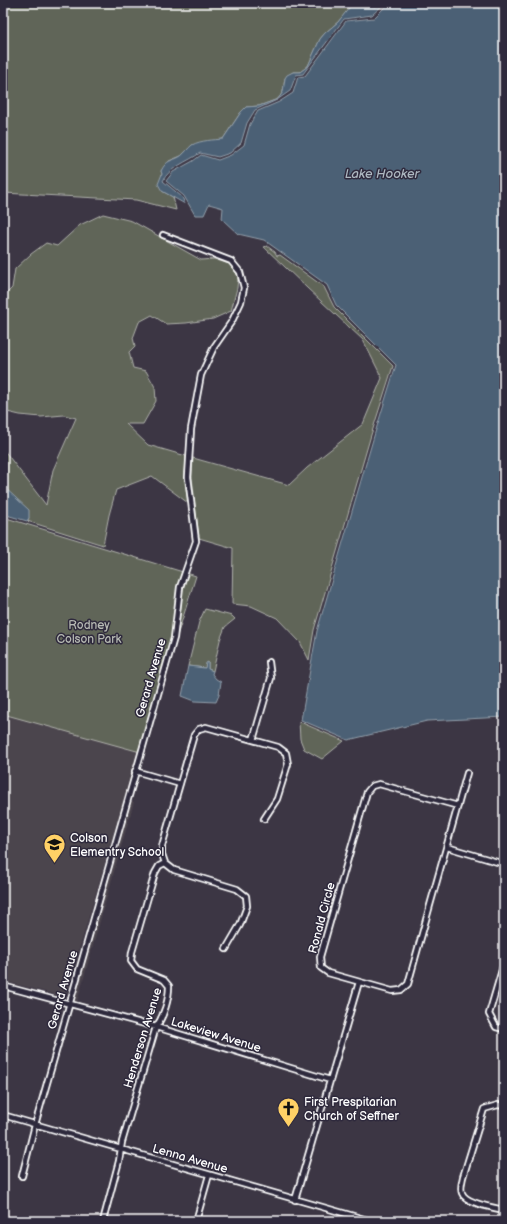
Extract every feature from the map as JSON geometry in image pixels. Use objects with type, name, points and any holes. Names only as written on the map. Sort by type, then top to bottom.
[{"type":"street","name":"Gerard Avenue","points":[[22,1176],[135,771],[174,638],[180,587],[196,541],[188,477],[190,428],[201,375],[214,347],[232,321],[241,302],[244,288],[240,272],[231,261],[163,235]]},
{"type":"street","points":[[253,740],[271,678],[269,662]]},
{"type":"street","points":[[226,949],[240,925],[247,906],[246,896],[237,889],[174,870],[165,862],[162,854],[162,846],[194,735],[199,729],[206,727],[278,747],[286,753],[288,764],[277,799],[264,819]]},
{"type":"street","points":[[135,771],[180,784]]},
{"type":"street","name":"Ronald Circle","points":[[458,806],[379,784],[372,786],[367,792],[320,957],[321,968],[328,973],[392,991],[401,990],[408,984],[468,772]]},
{"type":"street","points":[[447,847],[504,864]]},
{"type":"street","name":"Henderson Avenue","points":[[103,1221],[120,1161],[121,1149],[156,1027],[160,1022],[169,993],[169,986],[164,980],[137,969],[131,961],[132,952],[155,873],[159,866],[165,862]]},
{"type":"street","points":[[504,963],[490,1014],[496,1027],[504,1029]]},
{"type":"street","points":[[295,1200],[359,982]]},
{"type":"street","name":"Lakeview Avenue","points":[[3,986],[156,1027],[330,1080]]},
{"type":"street","points":[[504,1106],[498,1105],[484,1109],[463,1177],[461,1192],[466,1199],[504,1210]]},
{"type":"street","name":"Lenna Avenue","points":[[3,1115],[371,1221]]},
{"type":"street","points":[[196,1221],[209,1175]]},
{"type":"shaded area","name":"Colson Elementry School","points":[[3,714],[139,749],[65,997],[3,981]]},
{"type":"shaded area","points":[[130,801],[134,802],[77,1002],[74,1001]]},
{"type":"green space","points":[[3,3],[354,3],[338,22],[320,39],[308,66],[300,72],[293,72],[285,78],[283,92],[278,99],[259,106],[246,107],[223,139],[192,145],[181,156],[169,161],[161,171],[162,191],[173,197],[176,210],[136,200],[3,193]]},
{"type":"green space","points":[[103,214],[132,221],[201,260],[214,259],[229,264],[237,274],[238,278],[231,311],[213,319],[166,324],[152,315],[139,322],[133,338],[135,346],[129,352],[133,368],[146,371],[155,387],[156,401],[143,424],[126,424],[148,445],[186,456],[185,477],[188,503],[152,476],[116,490],[103,545],[27,521],[29,518],[3,486],[3,449],[46,505],[53,470],[76,418],[64,415],[41,417],[20,415],[3,411],[3,297],[12,288],[15,269],[31,254],[46,243],[57,246],[80,225]]},
{"type":"green space","points":[[267,246],[275,252],[277,256],[280,255],[324,287],[334,307],[393,366],[371,435],[314,630],[309,660],[300,642],[277,618],[251,606],[232,604],[233,548],[199,538],[192,477],[193,458],[289,485],[307,468],[363,424],[382,378],[363,340],[264,247]]},
{"type":"green space","name":"Rodney Colson Park","points":[[3,517],[196,576],[166,671],[144,753],[3,714]]},
{"type":"green space","points":[[205,609],[232,616],[235,619],[225,627],[220,640],[213,671],[208,669],[208,662],[205,668],[188,666],[199,622]]},
{"type":"green space","points":[[299,721],[344,741],[322,759],[304,749],[300,739]]},
{"type":"water","points":[[353,3],[375,7],[379,3],[385,3],[372,15],[344,19],[303,74],[296,75],[290,91],[277,100],[255,110],[247,123],[241,143],[230,153],[218,157],[200,153],[169,172],[163,181],[182,197],[185,204],[162,191],[158,184],[162,174],[161,171],[165,164],[181,156],[196,143],[208,140],[223,139],[246,107],[259,106],[278,99],[283,92],[285,78],[287,75],[293,72],[300,72],[308,66],[320,39],[338,22]]},
{"type":"water","name":"Lake Hooker","points":[[389,3],[504,3],[504,717],[427,721],[348,740],[301,720],[317,631],[396,365],[336,305],[327,285],[264,240],[238,234],[222,219],[223,208],[209,204],[204,215],[195,215],[184,196],[166,181],[173,172],[201,155],[218,160],[231,155],[244,145],[250,124],[258,111],[279,102],[293,93],[298,77],[305,76],[346,21],[374,18]]},
{"type":"water","points":[[3,486],[29,510],[29,518],[27,521],[3,514]]},
{"type":"water","points":[[208,662],[208,669],[213,671],[212,674],[221,682],[219,695],[216,702],[195,701],[182,696],[188,666],[205,668],[206,663]]},
{"type":"place","name":"Colson Elementry School","points":[[54,864]]},
{"type":"place","name":"First Prespitarian Church of Seffner","points":[[288,1128]]}]
